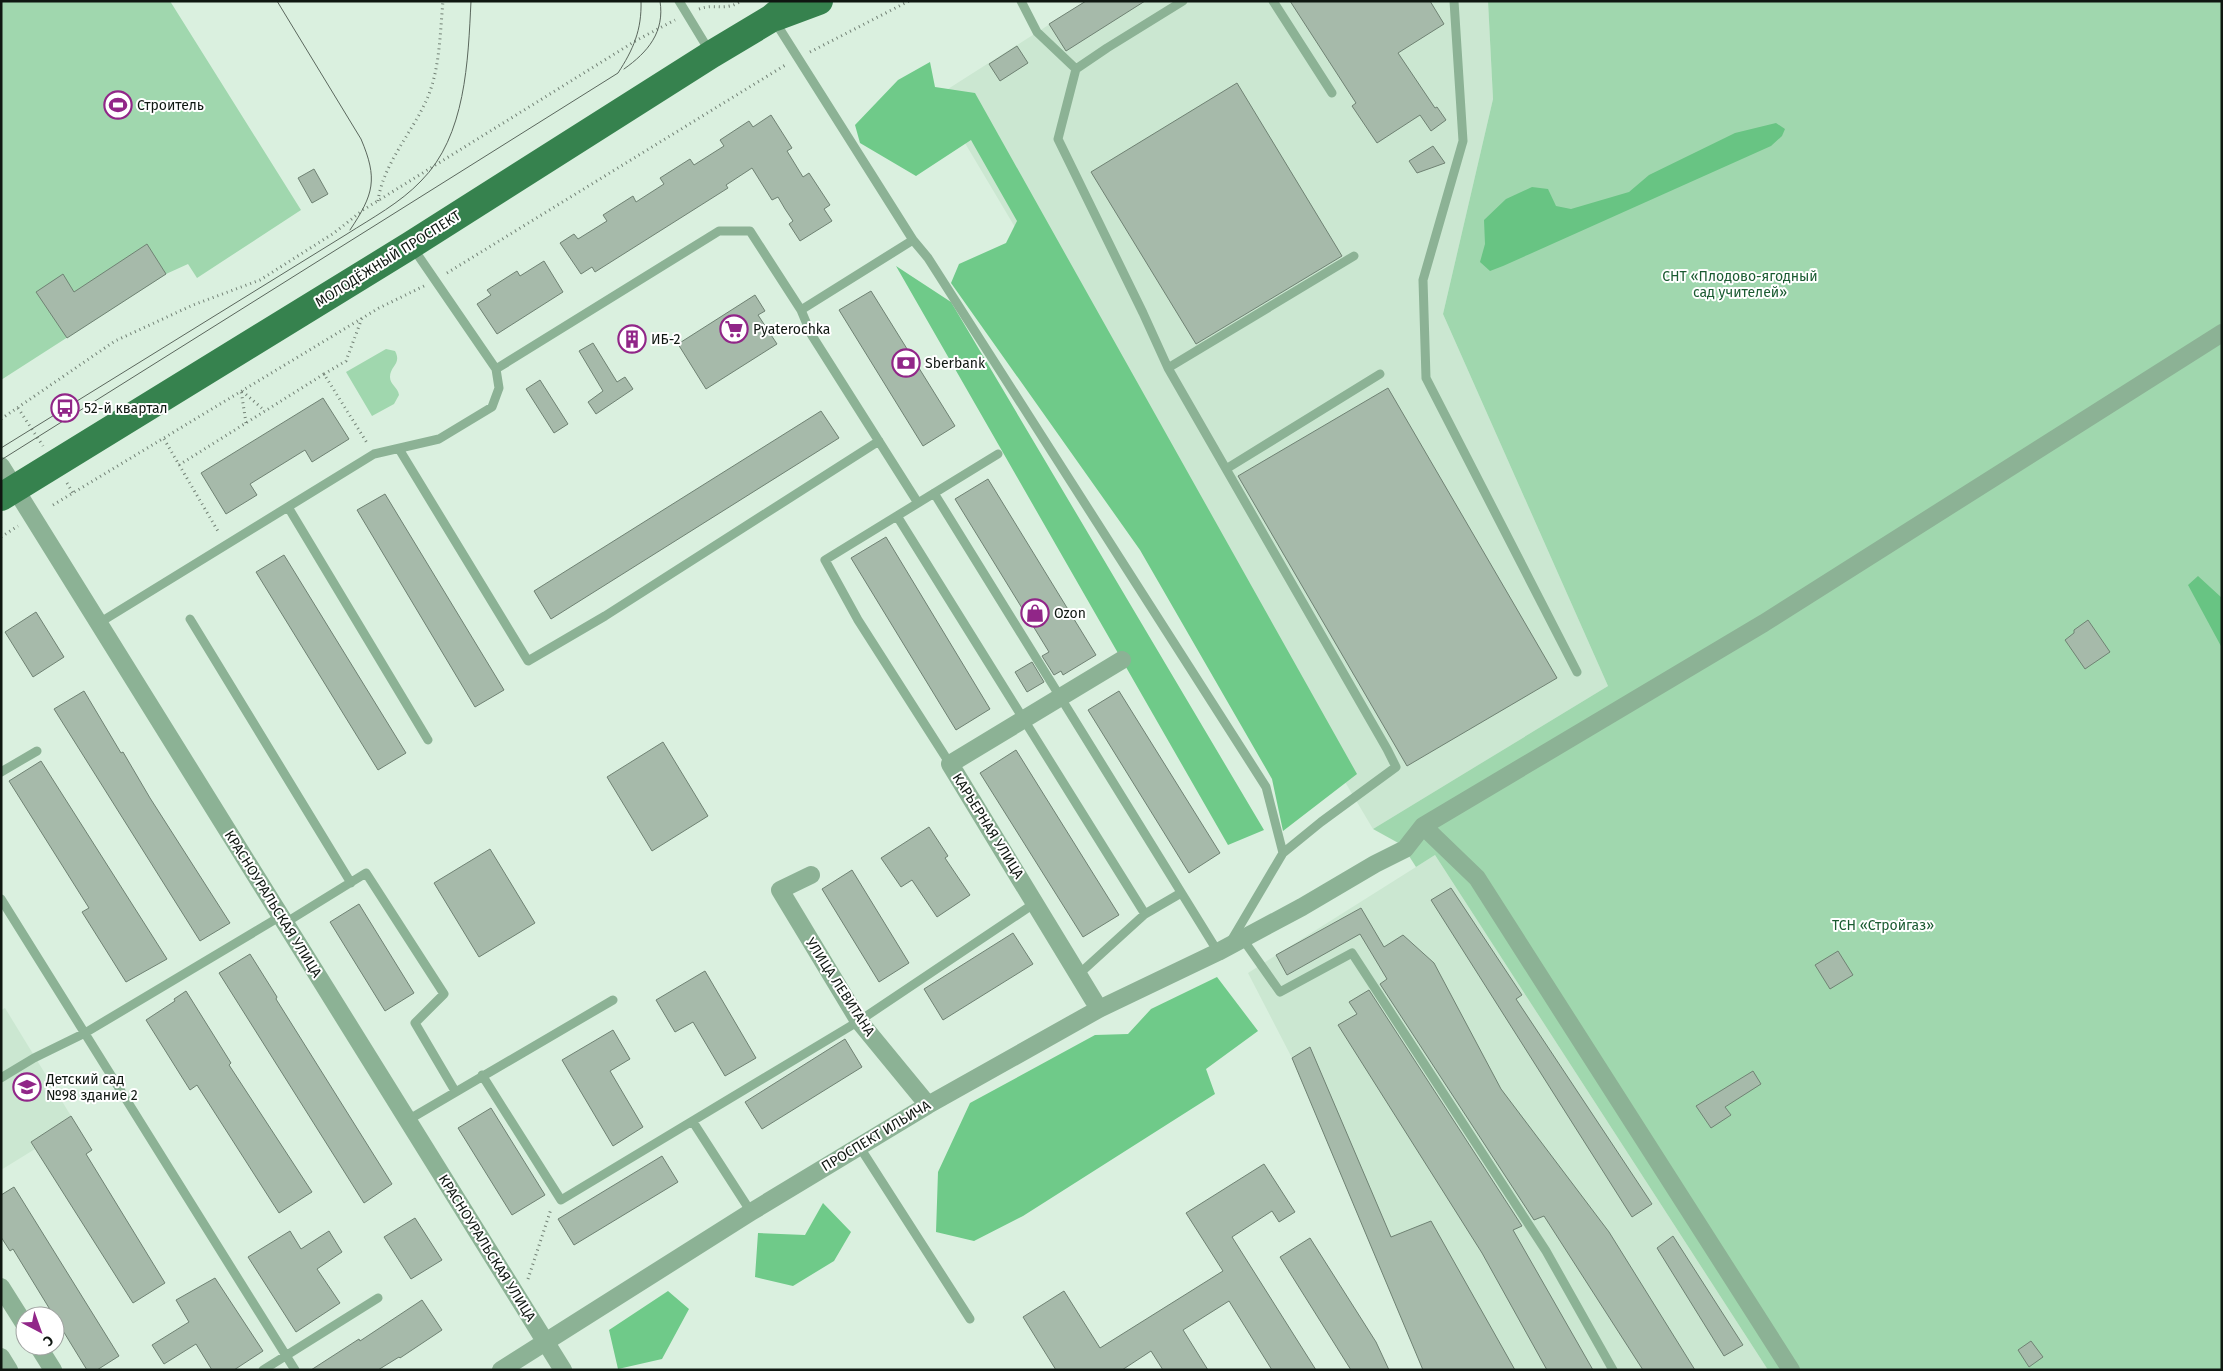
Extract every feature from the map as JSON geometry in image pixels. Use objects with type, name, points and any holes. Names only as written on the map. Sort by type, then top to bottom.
[{"type":"main road","name":"МОЛОДЁЖНЫЙ ПРОСПЕКТ","points":[[6,483],[411,245],[782,10],[819,1]]},
{"type":"street","points":[[1791,1370],[1476,878],[1423,826],[1764,623],[2222,333]]},
{"type":"street","name":"КРАСНОУРАЛЬСКАЯ УЛИЦА","points":[[6,483],[99,624],[546,1343]]},
{"type":"street","name":"КАРЬЕРНАЯ УЛИЦА","points":[[1099,1009],[950,764],[1122,660]]},
{"type":"street","name":"ПРОСПЕКТ ИЛЬИЧА","points":[[501,1370],[751,1212],[928,1105],[1099,1009],[1230,945],[1405,849],[1423,826]]},
{"type":"street","name":"УЛИЦА ЛЕВИТАНА","points":[[811,875],[780,890],[859,1021],[928,1105]]},
{"type":"street","points":[[1,1288],[15,1310]]},
{"type":"street","points":[[546,1343],[563,1370]]},
{"type":"street","points":[[1,1356],[10,1370]]},
{"type":"street","points":[[44,1356],[53,1370]]},
{"type":"lane","points":[[679,1],[712,54]]},
{"type":"lane","points":[[1021,1],[1037,32],[1076,69]]},
{"type":"lane","points":[[1183,1],[1076,69],[1058,139],[1168,368],[1396,767],[1321,822],[1283,853],[1230,945]]},
{"type":"lane","points":[[1273,1],[1332,93]]},
{"type":"lane","points":[[1454,1],[1463,141],[1423,280],[1426,378],[1576,672]]},
{"type":"lane","points":[[782,10],[798,58],[913,240],[928,258],[1266,787],[1283,853]]},
{"type":"lane","points":[[496,369],[719,231],[750,231],[801,310],[811,334],[918,503]]},
{"type":"lane","points":[[801,310],[913,240]]},
{"type":"lane","points":[[99,624],[374,454],[439,439],[492,407],[499,388],[496,369],[411,245]]},
{"type":"lane","points":[[1168,368],[1354,256]]},
{"type":"lane","points":[[1226,469],[1380,374]]},
{"type":"lane","points":[[399,449],[528,661],[605,616],[879,441]]},
{"type":"lane","points":[[950,764],[858,620],[825,560],[998,454]]},
{"type":"lane","points":[[934,493],[1181,893],[1230,945],[1280,992],[1352,953],[1546,1251],[1613,1370]]},
{"type":"lane","points":[[288,507],[428,740]]},
{"type":"lane","points":[[897,516],[1022,721],[1145,914]]},
{"type":"lane","points":[[190,619],[351,883]]},
{"type":"lane","points":[[1,772],[37,751]]},
{"type":"lane","points":[[1,1078],[34,1058],[85,1033],[366,874],[444,994],[415,1023],[455,1092]]},
{"type":"lane","points":[[1079,974],[1145,914],[1181,893]]},
{"type":"lane","points":[[1,899],[295,1370]]},
{"type":"lane","points":[[482,1075],[561,1200],[859,1021],[1035,902]]},
{"type":"lane","points":[[408,1120],[613,1000]]},
{"type":"lane","points":[[693,1122],[751,1212]]},
{"type":"lane","points":[[860,1146],[970,1319]]},
{"type":"lane","points":[[263,1370],[378,1298]]},
{"type":"path","points":[[378,201],[380,184],[428,98],[439,56],[443,1]]},
{"type":"path","points":[[694,11],[708,6],[731,8],[741,1]]},
{"type":"path","points":[[798,58],[909,1]]},
{"type":"path","points":[[1,419],[115,341],[194,305],[260,280],[334,233],[378,201],[637,40],[675,20]]},
{"type":"path","points":[[179,465],[346,361],[362,318]]},
{"type":"path","points":[[324,374],[374,454]]},
{"type":"path","points":[[246,423],[242,390],[265,411]]},
{"type":"path","points":[[18,408],[43,446]]},
{"type":"path","points":[[164,439],[226,545]]},
{"type":"path","points":[[66,483],[73,493]]},
{"type":"path","points":[[1,536],[23,523]]},
{"type":"path","points":[[520,1301],[553,1205],[561,1200]]},
{"type":"shaded area","points":[[1086,1],[1488,1],[1493,99],[1443,314],[1608,686],[1373,829],[937,96]]},
{"type":"shaded area","points":[[930,62],[935,87],[975,93],[1357,774],[1283,831],[1272,779],[1140,550],[951,283],[959,264],[1006,243],[1017,221],[971,140],[916,176],[860,143],[855,125],[898,80]]},
{"type":"shaded area","points":[[1776,123],[1785,129],[1782,136],[1771,146],[1503,266],[1490,271],[1480,262],[1485,244],[1484,220],[1506,199],[1532,187],[1548,189],[1556,206],[1571,209],[1629,192],[1649,175],[1735,133]]},
{"type":"shaded area","points":[[896,266],[951,302],[1264,830],[1228,845]]},
{"type":"shaded area","points":[[2198,576],[2222,598],[2222,648],[2188,585]]},
{"type":"shaded area","points":[[1435,855],[1768,1370],[1423,1370],[1292,1058],[1248,973]]},
{"type":"shaded area","points":[[1217,977],[1258,1031],[1206,1069],[1215,1094],[1023,1216],[974,1241],[936,1232],[938,1172],[970,1103],[1095,1035],[1128,1034],[1151,1009]]},
{"type":"shaded area","name":"Детский сад №98 здание 2","points":[[5,1008],[71,1116],[31,1142],[35,1149],[1,1170],[1,1010]]},
{"type":"shaded area","points":[[823,1203],[851,1232],[834,1261],[793,1286],[755,1277],[758,1233],[805,1235]]},
{"type":"shaded area","points":[[668,1291],[689,1309],[662,1359],[618,1369],[609,1330]]},
{"type":"green space","name":"Строитель","points":[[1,1],[170,1],[301,210],[197,278],[188,264],[166,274],[1,380]]},
{"type":"green space","points":[[1488,1],[2222,1],[2222,1370],[1768,1370],[1435,855],[1416,867],[1402,845],[1373,829],[1608,686],[1443,314],[1493,99]]},
{"type":"green space","points":[[386,349],[395,351],[397,355],[390,377],[399,395],[394,404],[372,416],[346,372]]},
{"type":"building","points":[[1086,1],[1145,1],[1066,51],[1049,24]]},
{"type":"building","points":[[1290,1],[1430,1],[1444,24],[1398,53],[1435,108],[1437,107],[1446,120],[1431,131],[1420,115],[1377,143],[1352,106],[1356,103]]},
{"type":"building","points":[[1017,46],[1028,63],[1000,81],[989,64]]},
{"type":"building","points":[[1237,83],[1342,256],[1196,344],[1091,172]]},
{"type":"building","points":[[771,115],[792,148],[787,151],[803,177],[809,173],[830,205],[824,209],[832,221],[800,241],[789,224],[793,221],[778,197],[772,200],[752,168],[726,185],[728,188],[595,272],[592,267],[581,274],[560,243],[574,234],[578,239],[607,221],[603,215],[633,196],[636,202],[664,184],[660,178],[690,159],[694,165],[724,146],[720,140],[749,121],[753,127]]},
{"type":"building","points":[[1433,146],[1445,163],[1417,173],[1409,161]]},
{"type":"building","points":[[314,169],[328,194],[312,203],[298,178]]},
{"type":"building","points":[[147,244],[166,274],[67,338],[36,292],[63,274],[74,292]]},
{"type":"building","points":[[544,261],[563,292],[497,334],[477,304],[491,295],[487,290],[517,271],[520,276]]},
{"type":"building","points":[[871,291],[955,426],[923,446],[839,310]]},
{"type":"building","name":"Pyaterochka","points":[[755,295],[765,311],[758,315],[777,344],[706,389],[678,344]]},
{"type":"building","points":[[593,343],[617,382],[625,377],[633,389],[596,414],[588,402],[603,391],[579,351]]},
{"type":"building","points":[[540,380],[568,424],[554,433],[526,389]]},
{"type":"building","points":[[1388,388],[1557,678],[1407,766],[1238,476]]},
{"type":"building","points":[[323,398],[349,439],[312,462],[305,450],[250,484],[257,495],[226,514],[201,473]]},
{"type":"building","points":[[821,411],[839,438],[551,619],[534,591]]},
{"type":"building","points":[[988,479],[1096,655],[1063,675],[1061,671],[1054,675],[1042,656],[1049,652],[955,499]]},
{"type":"building","points":[[385,494],[504,690],[475,707],[357,510]]},
{"type":"building","points":[[886,537],[990,709],[956,730],[851,558]]},
{"type":"building","points":[[284,555],[406,753],[378,770],[256,572]]},
{"type":"building","points":[[36,612],[64,657],[33,677],[5,632]]},
{"type":"building","points":[[2088,620],[2110,652],[2085,669],[2065,640],[2074,633],[2074,630]]},
{"type":"building","points":[[1032,662],[1044,682],[1027,692],[1015,672]]},
{"type":"building","points":[[84,691],[121,753],[123,752],[150,798],[230,923],[200,941],[54,709]]},
{"type":"building","points":[[1119,691],[1220,853],[1189,873],[1088,710]]},
{"type":"building","points":[[663,742],[708,816],[652,851],[607,777]]},
{"type":"building","points":[[1016,750],[1119,915],[1083,937],[980,773]]},
{"type":"building","points":[[41,761],[167,959],[126,982],[82,912],[89,908],[9,781]]},
{"type":"building","points":[[929,827],[948,856],[945,858],[970,895],[937,917],[912,880],[901,887],[881,858]]},
{"type":"building","points":[[490,849],[535,923],[479,957],[434,883]]},
{"type":"building","points":[[852,870],[909,963],[879,982],[822,889]]},
{"type":"building","points":[[1451,888],[1522,995],[1516,999],[1652,1204],[1632,1217],[1431,900]]},
{"type":"building","points":[[359,904],[414,993],[385,1011],[330,922]]},
{"type":"building","points":[[1361,908],[1384,947],[1403,935],[1434,963],[1501,1089],[1609,1232],[1695,1370],[1643,1370],[1544,1216],[1534,1220],[1380,984],[1387,979],[1360,934],[1287,975],[1276,955]]},
{"type":"building","points":[[1013,933],[1033,964],[943,1020],[924,989]]},
{"type":"building","points":[[1838,951],[1853,975],[1830,989],[1815,965]]},
{"type":"building","points":[[250,954],[277,997],[276,999],[392,1184],[364,1203],[219,973]]},
{"type":"building","points":[[705,971],[756,1058],[725,1076],[693,1022],[675,1032],[656,1000]]},
{"type":"building","points":[[1369,990],[1522,1226],[1513,1230],[1593,1370],[1547,1370],[1482,1253],[1338,1025],[1357,1014],[1349,1002]]},
{"type":"building","points":[[186,991],[231,1063],[229,1065],[312,1192],[279,1213],[197,1085],[190,1090],[146,1020],[175,1001],[174,999]]},
{"type":"building","points":[[613,1030],[630,1059],[610,1071],[643,1127],[613,1146],[562,1060]]},
{"type":"building","points":[[845,1039],[862,1067],[762,1129],[745,1102]]},
{"type":"building","points":[[1310,1047],[1391,1237],[1431,1221],[1515,1370],[1423,1370],[1292,1058]]},
{"type":"building","points":[[1753,1071],[1761,1084],[1725,1107],[1731,1115],[1711,1128],[1696,1106]]},
{"type":"building","points":[[491,1108],[545,1195],[512,1215],[458,1128]]},
{"type":"building","points":[[71,1116],[92,1150],[86,1154],[165,1283],[133,1303],[31,1142]]},
{"type":"building","points":[[662,1156],[678,1182],[574,1245],[558,1219]]},
{"type":"building","points":[[1264,1164],[1295,1212],[1279,1222],[1272,1211],[1232,1237],[1316,1370],[1272,1370],[1229,1301],[1183,1330],[1208,1370],[1163,1370],[1151,1351],[1122,1370],[1056,1370],[1023,1317],[1064,1291],[1100,1348],[1223,1271],[1186,1213]]},
{"type":"building","points":[[14,1187],[119,1356],[97,1370],[87,1370],[65,1334],[65,1306],[48,1306],[13,1249],[10,1251],[1,1237],[1,1195]]},
{"type":"building","points":[[415,1218],[442,1260],[411,1279],[384,1237]]},
{"type":"building","points":[[290,1231],[301,1249],[329,1231],[342,1252],[317,1269],[340,1303],[296,1332],[248,1257]]},
{"type":"building","points":[[1673,1236],[1743,1345],[1724,1356],[1657,1248]]},
{"type":"building","points":[[1310,1238],[1376,1342],[1389,1370],[1351,1370],[1280,1257]]},
{"type":"building","points":[[215,1278],[263,1351],[234,1370],[212,1370],[196,1344],[164,1364],[152,1345],[189,1322],[176,1300]]},
{"type":"building","points":[[422,1300],[442,1330],[400,1358],[378,1370],[311,1370],[359,1339],[360,1341]]},
{"type":"building","points":[[2031,1341],[2043,1357],[2029,1367],[2018,1350]]},
{"type":"tram line","points":[[277,1],[361,139],[370,165],[371,186],[369,196],[350,230]]},
{"type":"tram line","points":[[1,448],[376,216],[413,189],[436,163],[456,120],[466,72],[471,1]]},
{"type":"tram line","points":[[1,460],[618,73],[636,39],[640,21],[641,1]]},
{"type":"tram line","points":[[624,69],[640,56],[653,40],[660,22],[660,1]]},
{"type":"place","name":"Строитель","points":[[118,105]]},
{"type":"place","name":"Pyaterochka","points":[[734,329]]},
{"type":"place","name":"ИБ-2","points":[[632,339]]},
{"type":"place","name":"Sberbank","points":[[906,363]]},
{"type":"place","name":"52-й квартал","points":[[65,408]]},
{"type":"place","name":"Ozon","points":[[1035,613]]},
{"type":"place","name":"Детский сад №98 здание 2","points":[[27,1087]]},
{"type":"park label","name":"СНТ «Плодово-ягодный сад учителей»","points":[[1740,284]]},
{"type":"park label","name":"ТСН «Стройгаз»","points":[[1883,925]]}]
